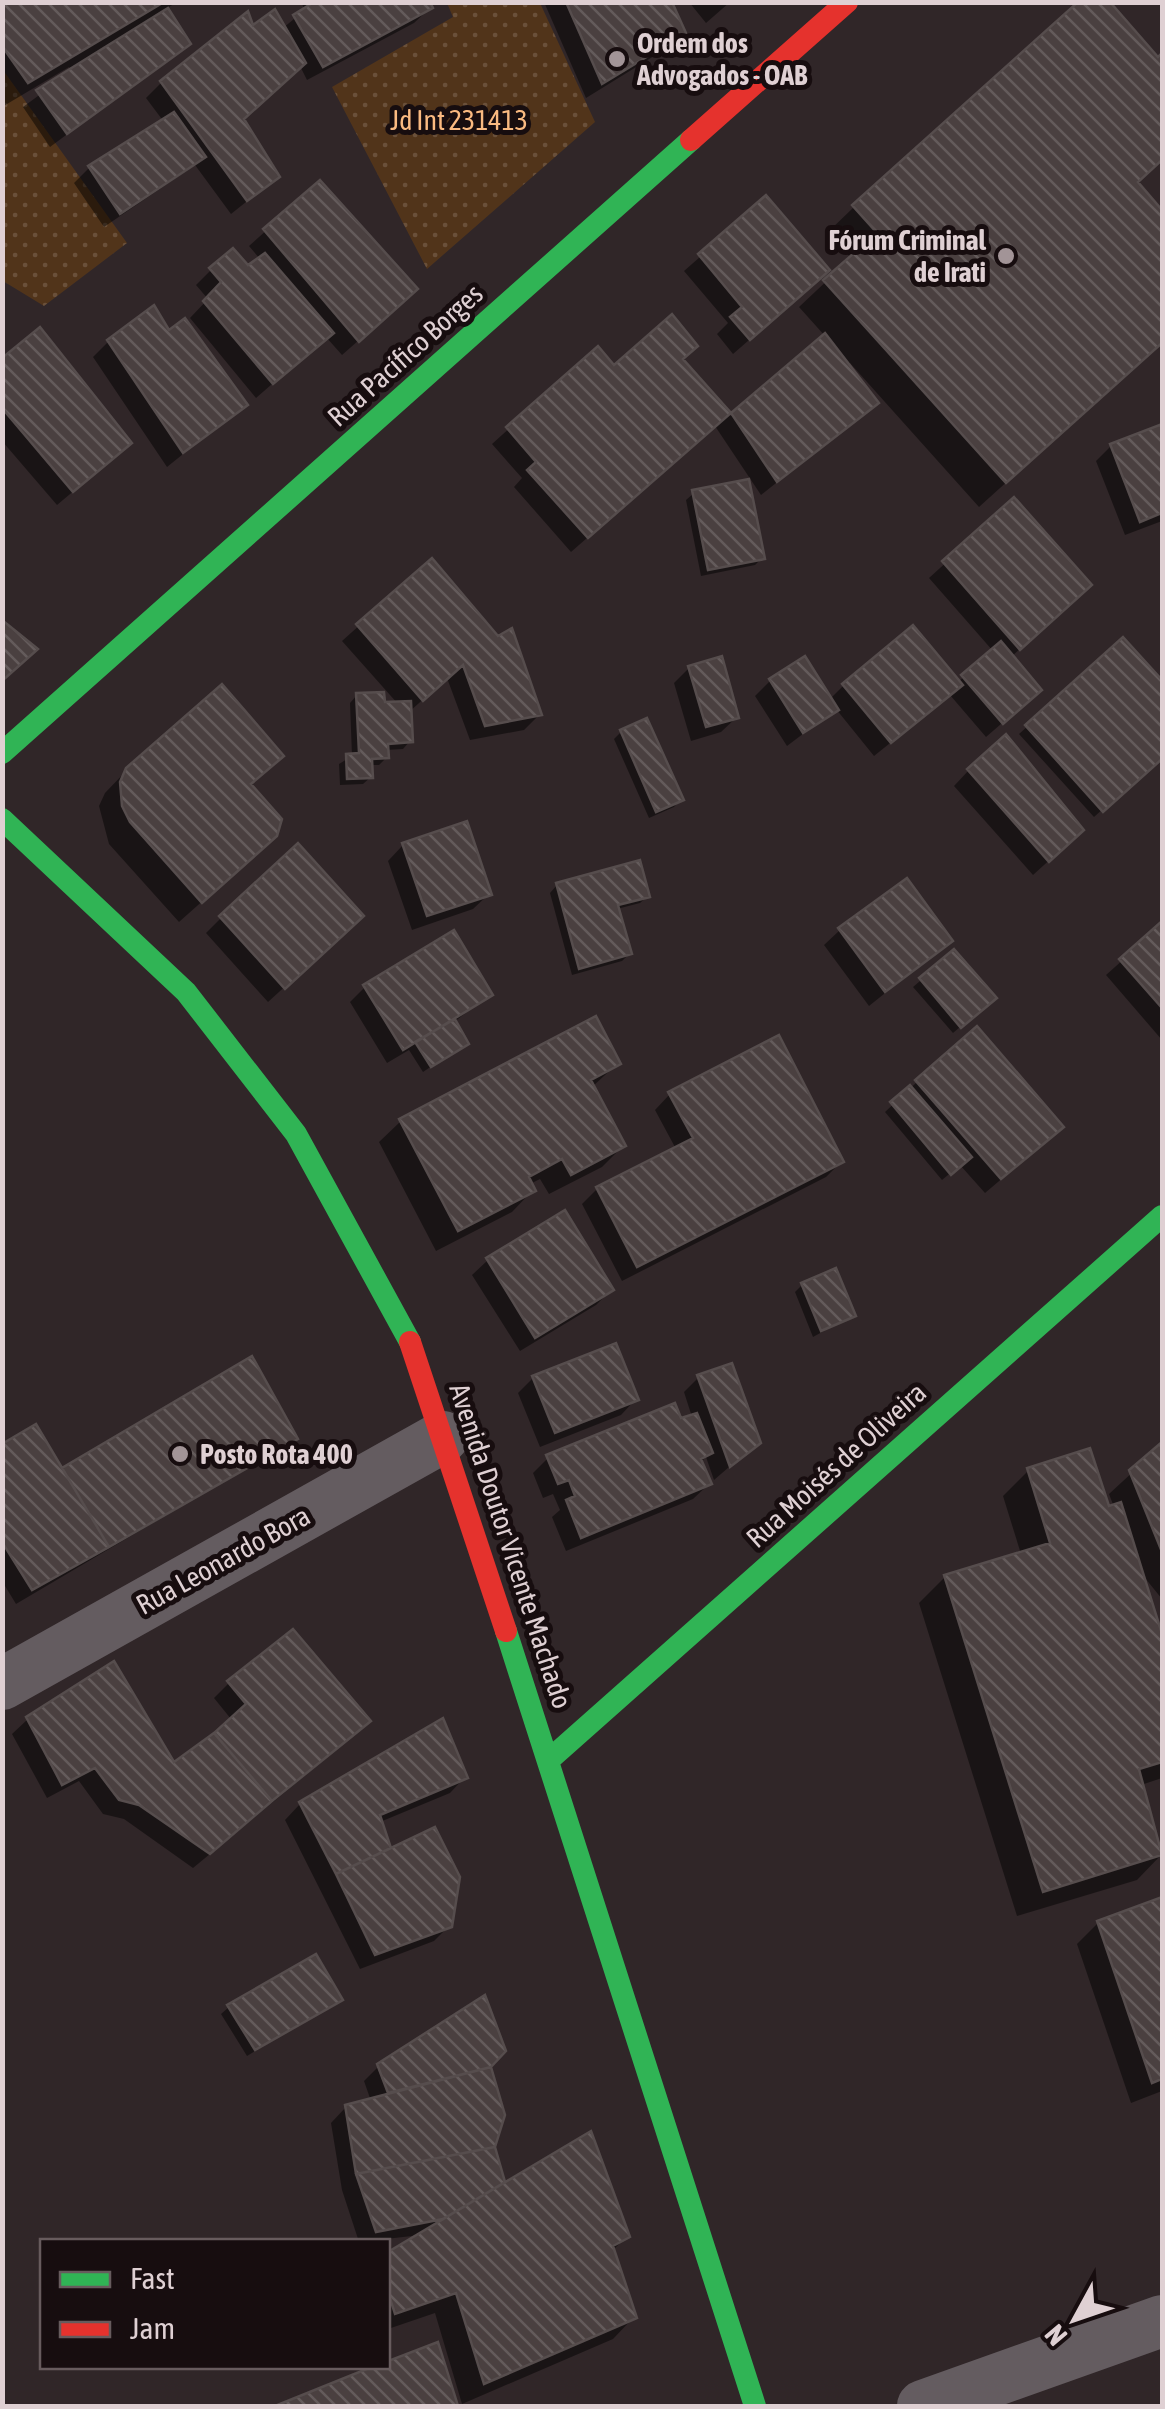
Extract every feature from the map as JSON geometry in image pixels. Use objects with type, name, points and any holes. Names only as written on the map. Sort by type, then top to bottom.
[{"type":"street","name":"Rua Pacífico Borges","points":[[2,753],[847,2]]},
{"type":"street","name":"Avenida Doutor Vicente Machado","points":[[2,819],[186,992],[296,1134],[416,1352],[550,1759],[754,2406]]},
{"type":"street","name":"Rua Moisés de Oliveira","points":[[550,1759],[1162,1216]]},
{"type":"street","name":"Rua Leonardo Bora","points":[[2,1684],[443,1436]]},
{"type":"street","points":[[922,2406],[1162,2321]]},
{"type":"green space","name":"Jd Int 231413","points":[[447,3],[540,3],[595,122],[427,269],[332,87],[453,17]]},
{"type":"green space","points":[[3,70],[127,243],[44,306],[3,281]]},
{"type":"building","points":[[2,2],[164,2],[28,83],[2,46]]},
{"type":"building","points":[[314,2],[430,2],[433,8],[323,67],[293,15]]},
{"type":"building","name":"Ordem dos Advogados - OAB","points":[[566,2],[672,2],[686,33],[602,84]]},
{"type":"building","name":"Fórum Criminal de Irati","points":[[1078,2],[1110,2],[1158,57],[1162,53],[1162,160],[1138,182],[1162,210],[1162,343],[1006,483],[823,280],[877,233],[852,205]]},
{"type":"building","points":[[168,8],[191,44],[67,134],[36,90]]},
{"type":"building","points":[[275,9],[306,63],[244,119],[280,177],[247,201],[160,81],[248,11],[253,25]]},
{"type":"building","points":[[174,112],[206,157],[120,214],[88,166]]},
{"type":"building","points":[[320,180],[418,289],[359,342],[263,229]]},
{"type":"building","points":[[766,195],[830,270],[750,340],[730,317],[742,307],[698,254]]},
{"type":"building","points":[[233,248],[248,265],[265,253],[334,333],[273,384],[203,301],[221,282],[209,268]]},
{"type":"building","points":[[154,305],[169,330],[185,318],[248,405],[183,453],[107,340]]},
{"type":"building","points":[[672,314],[698,346],[683,359],[731,413],[588,538],[527,470],[536,462],[506,427],[598,346],[614,365]]},
{"type":"building","points":[[40,327],[132,443],[73,492],[2,408],[2,358]]},
{"type":"building","points":[[825,333],[879,403],[777,482],[731,413]]},
{"type":"building","points":[[1162,424],[1162,513],[1140,522],[1110,444]]},
{"type":"building","points":[[749,479],[765,559],[708,570],[692,490]]},
{"type":"building","points":[[1014,497],[1092,585],[1020,650],[942,561]]},
{"type":"building","points":[[432,558],[498,636],[512,628],[542,715],[485,726],[463,665],[423,701],[356,624]]},
{"type":"building","points":[[2,620],[38,649],[2,681]]},
{"type":"building","points":[[913,625],[963,685],[891,743],[842,684]]},
{"type":"building","points":[[1123,637],[1162,680],[1162,759],[1103,812],[1025,725]]},
{"type":"building","points":[[1001,641],[1042,690],[1003,724],[961,675]]},
{"type":"building","points":[[722,656],[739,718],[706,727],[688,666]]},
{"type":"building","points":[[805,656],[839,710],[803,733],[769,679]]},
{"type":"building","points":[[222,684],[284,756],[251,784],[282,819],[277,836],[202,903],[130,822],[122,806],[120,782],[126,768]]},
{"type":"building","points":[[384,692],[385,702],[411,701],[413,742],[388,744],[389,758],[372,759],[373,778],[347,779],[346,754],[359,753],[356,693]]},
{"type":"building","points":[[647,718],[684,800],[656,812],[620,730]]},
{"type":"building","points":[[1006,734],[1084,830],[1049,862],[967,769]]},
{"type":"building","points":[[467,821],[492,895],[427,916],[402,843]]},
{"type":"building","points":[[298,843],[364,916],[285,989],[219,916]]},
{"type":"building","points":[[640,860],[650,897],[618,905],[632,954],[579,969],[556,883]]},
{"type":"building","points":[[907,878],[953,941],[885,992],[838,928]]},
{"type":"building","points":[[1162,921],[1162,1008],[1119,959]]},
{"type":"building","points":[[454,930],[493,995],[403,1050],[363,985]]},
{"type":"building","points":[[954,949],[997,998],[961,1028],[919,978]]},
{"type":"building","points":[[596,1016],[621,1064],[591,1080],[626,1146],[571,1175],[562,1159],[529,1177],[536,1191],[458,1231],[399,1119]]},
{"type":"building","points":[[455,1019],[469,1044],[431,1067],[415,1042]]},
{"type":"building","points":[[977,1026],[1064,1127],[1001,1179],[915,1080]]},
{"type":"building","points":[[779,1035],[844,1162],[637,1267],[596,1187],[693,1138],[668,1092]]},
{"type":"building","points":[[910,1085],[972,1157],[951,1175],[890,1102]]},
{"type":"building","points":[[565,1210],[614,1290],[535,1338],[486,1258]]},
{"type":"building","points":[[836,1268],[856,1316],[821,1331],[801,1283]]},
{"type":"building","points":[[616,1343],[639,1400],[555,1433],[532,1376]]},
{"type":"building","name":"Posto Rota 400","points":[[252,1356],[298,1439],[109,1547],[62,1468]]},
{"type":"building","points":[[732,1363],[761,1443],[730,1467],[697,1375]]},
{"type":"building","points":[[675,1403],[681,1418],[697,1413],[713,1453],[701,1459],[712,1484],[581,1538],[566,1500],[575,1496],[569,1480],[558,1484],[546,1455]]},
{"type":"building","points":[[36,1424],[109,1547],[32,1590],[2,1542],[2,1444]]},
{"type":"building","points":[[1162,1442],[1162,1552],[1129,1470]]},
{"type":"building","points":[[1090,1448],[1109,1506],[1121,1502],[1162,1634],[1162,1762],[1139,1769],[1162,1855],[1043,1892],[944,1575],[1050,1543],[1027,1468]]},
{"type":"building","points":[[293,1629],[371,1721],[272,1801],[214,1733],[246,1704],[227,1681]]},
{"type":"building","points":[[114,1661],[174,1762],[214,1733],[272,1801],[210,1854],[139,1805],[119,1800],[95,1768],[62,1785],[26,1717]]},
{"type":"building","points":[[443,1718],[468,1778],[380,1815],[391,1848],[336,1874],[299,1802]]},
{"type":"building","points":[[435,1827],[460,1877],[452,1927],[375,1955],[336,1874]]},
{"type":"building","points":[[1162,1897],[1162,2079],[1152,2083],[1097,1921]]},
{"type":"building","points":[[316,1954],[343,2000],[255,2050],[227,2005]]},
{"type":"building","points":[[485,1995],[506,2051],[491,2067],[388,2093],[377,2064]]},
{"type":"building","points":[[491,2067],[505,2115],[495,2147],[356,2174],[345,2105]]},
{"type":"building","points":[[591,2131],[630,2237],[613,2246],[637,2318],[484,2384],[456,2293],[395,2314],[390,2298],[390,2251]]},
{"type":"building","points":[[495,2147],[505,2182],[443,2219],[376,2232],[356,2174]]},
{"type":"building","points":[[438,2342],[458,2406],[275,2406],[367,2369],[390,2369],[390,2360]]},
{"type":"traffic: fast","points":[[2,753],[691,140]]},
{"type":"traffic: fast","points":[[2,819],[186,992],[296,1134],[410,1342]]},
{"type":"traffic: fast","points":[[550,1759],[1162,1216]]},
{"type":"traffic: fast","points":[[506,1631],[755,2406]]},
{"type":"traffic: jam","points":[[691,140],[847,2]]},
{"type":"traffic: jam","points":[[410,1342],[506,1631]]},
{"type":"place","name":"Ordem dos Advogados - OAB","points":[[617,59]]},
{"type":"place","name":"Fórum Criminal de Irati","points":[[1006,256]]},
{"type":"place","name":"Posto Rota 400","points":[[180,1454]]}]
